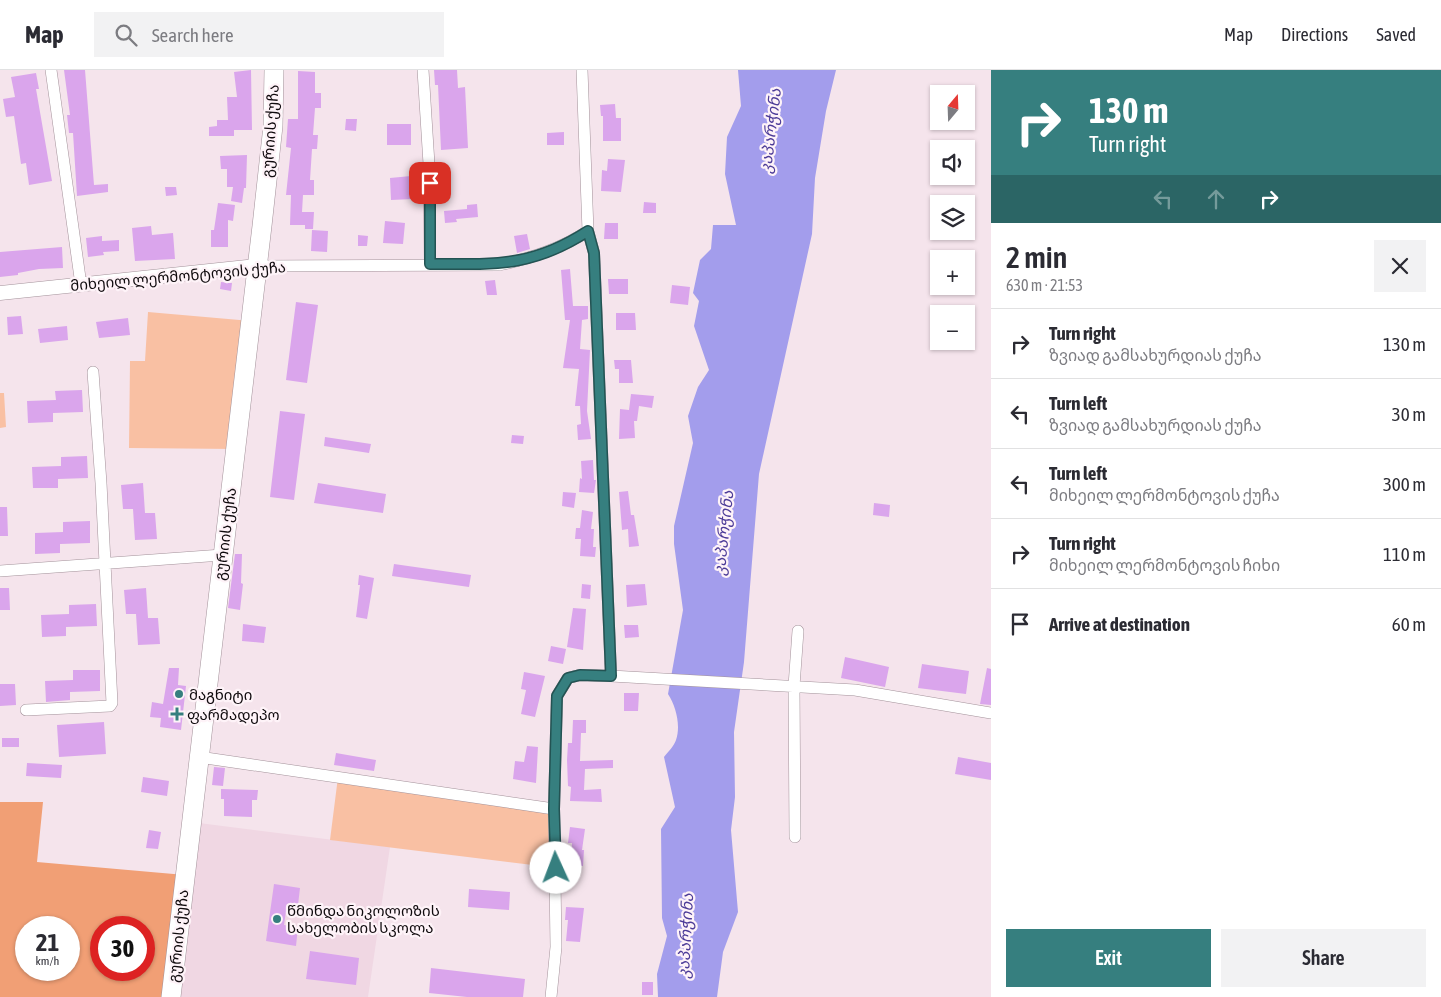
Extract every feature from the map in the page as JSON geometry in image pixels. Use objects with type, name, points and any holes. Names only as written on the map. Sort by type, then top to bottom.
[{"type":"highway","name":"გურიის ქუჩა","points":[[171,997],[273,126],[274,70]]},
{"type":"street","points":[[51,70],[81,285]]},
{"type":"street","points":[[423,70],[430,164],[430,264]]},
{"type":"street","points":[[582,70],[588,231],[594,253],[611,676]]},
{"type":"street","name":"მიხეილ ლერმონტოვის ქუჩა","points":[[0,293],[257,266],[499,265],[535,257],[556,249],[588,231]]},
{"type":"street","points":[[26,710],[110,706],[112,703],[93,372]]},
{"type":"street","points":[[0,571],[222,555]]},
{"type":"street","points":[[795,837],[794,686],[798,631]]},
{"type":"street","points":[[551,997],[556,947],[554,809],[557,696],[568,678],[580,675],[611,676],[856,690],[991,713]]},
{"type":"street","points":[[199,757],[554,809]]},
{"type":"shaded area","points":[[148,312],[251,321],[236,449],[129,448],[130,361],[145,361]]},
{"type":"shaded area","points":[[0,393],[4,393],[6,427],[0,428]]},
{"type":"shaded area","points":[[338,777],[554,809],[557,868],[330,840]]},
{"type":"shaded area","points":[[0,802],[43,802],[37,862],[185,875],[174,997],[0,997]]},
{"type":"shaded area","points":[[191,822],[390,847],[368,997],[174,997]]},
{"type":"water","name":"კაპარჭინა","points":[[738,70],[836,70],[826,111],[815,178],[812,234],[759,474],[744,662],[734,732],[735,797],[731,830],[738,912],[723,952],[717,997],[658,997],[657,974],[667,936],[662,918],[661,829],[675,807],[664,757],[675,742],[678,729],[675,710],[668,694],[683,610],[674,544],[674,526],[693,443],[688,416],[698,387],[709,370],[694,326],[699,301],[693,293],[700,260],[711,249],[713,225],[736,225],[725,174],[727,137],[741,106]]},
{"type":"building","points":[[64,70],[85,70],[94,185],[108,184],[108,192],[77,196],[73,133],[69,133],[67,115],[70,115]]},
{"type":"building","points":[[251,70],[252,130],[234,130],[234,136],[209,136],[209,127],[217,126],[217,120],[228,120],[227,97],[237,97],[234,72]]},
{"type":"building","points":[[434,70],[457,70],[458,88],[465,87],[468,148],[441,150],[438,85],[435,85]]},
{"type":"building","points":[[298,71],[315,72],[315,93],[321,93],[321,108],[315,108],[313,135],[318,135],[317,149],[312,149],[310,180],[314,180],[314,195],[303,195],[302,212],[314,212],[313,229],[305,229],[305,225],[290,225],[291,195],[286,195],[291,148],[286,147],[288,119],[298,119]]},
{"type":"building","points":[[36,73],[39,89],[36,89],[52,181],[29,185],[26,163],[21,164],[14,116],[6,117],[3,99],[15,97],[11,77]]},
{"type":"building","points":[[615,104],[616,118],[621,118],[621,141],[603,141],[603,116],[601,116],[600,105]]},
{"type":"building","points":[[346,119],[357,119],[356,131],[345,130]]},
{"type":"building","points":[[387,124],[411,124],[411,145],[387,145]]},
{"type":"building","points":[[564,132],[564,145],[547,145],[547,133]]},
{"type":"building","points":[[247,155],[246,188],[244,188],[242,203],[231,201],[233,187],[227,187],[227,169],[221,169],[220,156]]},
{"type":"building","points":[[608,159],[625,160],[621,192],[601,191],[602,170],[607,171]]},
{"type":"building","points":[[411,176],[413,199],[391,200],[390,178]]},
{"type":"building","points":[[165,187],[176,187],[177,195],[166,196]]},
{"type":"building","points":[[644,202],[656,203],[656,213],[643,213]]},
{"type":"building","points":[[218,203],[235,205],[233,221],[228,220],[228,247],[211,247],[211,230],[214,230]]},
{"type":"building","points":[[477,204],[478,217],[456,219],[457,222],[445,223],[444,211],[467,209],[467,205]]},
{"type":"building","points":[[385,221],[405,223],[403,244],[383,243]]},
{"type":"building","points":[[605,223],[618,223],[618,239],[604,239]]},
{"type":"building","points":[[151,226],[152,235],[173,233],[175,259],[135,261],[132,228]]},
{"type":"building","points":[[312,230],[328,231],[327,252],[311,251]]},
{"type":"building","points":[[527,234],[530,249],[517,253],[514,236]]},
{"type":"building","points":[[358,235],[368,236],[367,246],[358,246]]},
{"type":"building","points":[[102,236],[102,241],[119,240],[119,251],[103,252],[104,255],[88,257],[86,238]]},
{"type":"building","points":[[62,247],[63,268],[39,269],[18,273],[18,275],[0,277],[0,252]]},
{"type":"building","points":[[570,269],[573,306],[588,306],[588,319],[582,320],[580,349],[590,350],[587,411],[591,439],[578,440],[577,425],[581,424],[580,406],[575,406],[579,369],[563,368],[570,320],[565,320],[561,270]]},
{"type":"building","points":[[608,279],[628,279],[628,294],[609,294]]},
{"type":"building","points":[[495,280],[497,295],[487,295],[485,281]]},
{"type":"building","points":[[221,282],[232,283],[231,291],[220,289]]},
{"type":"building","points":[[672,285],[690,287],[688,305],[670,303]]},
{"type":"building","points":[[296,302],[318,305],[307,383],[286,380]]},
{"type":"building","points":[[616,313],[635,313],[636,330],[616,330]]},
{"type":"building","points":[[21,316],[23,334],[8,335],[7,317]]},
{"type":"building","points":[[128,318],[130,335],[99,338],[96,322]]},
{"type":"building","points":[[67,326],[68,340],[40,343],[38,329]]},
{"type":"building","points":[[614,360],[631,360],[633,383],[619,383],[619,369],[615,369]]},
{"type":"building","points":[[82,390],[83,412],[53,413],[53,422],[28,423],[27,401],[56,400],[55,391]]},
{"type":"building","points":[[631,394],[654,396],[652,408],[639,406],[637,421],[634,421],[635,438],[619,439],[620,409],[629,410]]},
{"type":"building","points":[[280,411],[305,414],[294,500],[270,497]]},
{"type":"building","points":[[512,435],[524,436],[523,444],[511,443]]},
{"type":"building","points":[[325,437],[371,444],[369,453],[324,446]]},
{"type":"building","points":[[87,456],[88,478],[58,479],[58,488],[33,488],[32,467],[61,466],[61,457]]},
{"type":"building","points":[[593,460],[594,480],[596,480],[594,493],[579,492],[580,478],[582,479],[581,461]]},
{"type":"building","points":[[143,483],[145,513],[155,513],[157,539],[135,540],[133,509],[123,509],[121,485]]},
{"type":"building","points":[[318,483],[386,494],[383,513],[314,503]]},
{"type":"building","points":[[628,491],[631,515],[634,515],[639,546],[629,547],[628,529],[622,530],[619,492]]},
{"type":"building","points":[[563,492],[576,493],[574,508],[562,506]]},
{"type":"building","points":[[874,503],[890,505],[889,517],[873,515]]},
{"type":"building","points":[[0,507],[7,507],[8,536],[0,536]]},
{"type":"building","points":[[582,510],[593,512],[591,529],[594,529],[593,547],[596,547],[595,557],[580,556],[581,539],[575,539],[576,528],[580,528]]},
{"type":"building","points":[[90,521],[90,543],[60,544],[60,553],[35,554],[35,533],[63,532],[63,522]]},
{"type":"building","points":[[235,554],[242,554],[241,583],[243,584],[240,610],[228,608]]},
{"type":"building","points":[[394,564],[471,575],[469,587],[392,576]]},
{"type":"building","points":[[359,575],[374,578],[367,619],[356,617],[360,585],[358,585]]},
{"type":"building","points":[[582,584],[591,585],[590,599],[581,598]]},
{"type":"building","points":[[645,584],[647,605],[627,607],[626,585]]},
{"type":"building","points":[[0,588],[9,588],[10,610],[0,610]]},
{"type":"building","points":[[146,588],[148,618],[158,618],[160,644],[138,645],[136,614],[126,614],[124,590]]},
{"type":"building","points":[[96,604],[97,626],[66,627],[66,636],[42,637],[41,615],[69,614],[69,605]]},
{"type":"building","points":[[573,608],[586,609],[583,650],[567,647]]},
{"type":"building","points":[[243,624],[266,627],[264,643],[242,641]]},
{"type":"building","points":[[624,625],[638,625],[639,637],[625,638]]},
{"type":"building","points":[[551,646],[566,649],[563,664],[548,661]]},
{"type":"building","points":[[845,657],[889,667],[885,687],[841,678]]},
{"type":"building","points":[[922,664],[969,671],[966,694],[918,688]]},
{"type":"building","points":[[169,668],[179,668],[178,685],[186,686],[181,730],[160,727],[161,718],[150,717],[152,702],[163,704]]},
{"type":"building","points":[[987,668],[991,669],[991,705],[980,704]]},
{"type":"building","points":[[73,670],[100,670],[100,691],[70,692],[70,700],[46,702],[45,681],[73,680]]},
{"type":"building","points":[[524,672],[545,676],[535,717],[521,714],[526,690],[521,689]]},
{"type":"building","points":[[0,684],[15,684],[16,705],[0,706]]},
{"type":"building","points":[[624,693],[639,693],[638,711],[624,711]]},
{"type":"building","points":[[573,720],[586,720],[586,733],[581,733],[580,761],[613,760],[613,768],[585,769],[584,790],[601,789],[602,802],[570,801],[571,787],[568,786],[567,760],[568,743],[572,743]]},
{"type":"building","points":[[104,722],[106,754],[59,757],[57,725]]},
{"type":"building","points":[[2,738],[19,738],[19,747],[2,747]]},
{"type":"building","points":[[527,746],[538,747],[536,783],[513,779],[515,761],[524,762]]},
{"type":"building","points":[[336,753],[376,760],[374,771],[334,765]]},
{"type":"building","points":[[958,757],[991,763],[991,780],[955,774]]},
{"type":"building","points":[[27,763],[62,765],[61,778],[26,776]]},
{"type":"building","points":[[214,767],[225,768],[223,786],[212,785]]},
{"type":"building","points":[[143,777],[169,781],[167,796],[141,792]]},
{"type":"building","points":[[221,789],[258,790],[257,800],[252,800],[252,817],[224,816],[224,799],[221,799]]},
{"type":"building","points":[[570,827],[585,829],[582,850],[584,850],[583,866],[571,865],[572,843],[568,843]]},
{"type":"building","points":[[149,830],[161,832],[158,849],[146,848]]},
{"type":"building","points":[[274,884],[300,888],[298,905],[287,904],[284,925],[298,927],[296,946],[266,941]]},
{"type":"building","points":[[469,889],[510,892],[509,910],[468,907]]},
{"type":"building","points":[[566,907],[584,908],[580,942],[566,941],[568,920],[565,920]]},
{"type":"building","points":[[310,951],[359,958],[356,985],[306,979]]},
{"type":"building","points":[[431,968],[525,979],[523,997],[467,997],[429,993]]},
{"type":"building","points":[[642,982],[653,982],[653,995],[642,995]]},
{"type":"place","name":"მაგნიტი","points":[[179,694]]},
{"type":"place","name":"ფარმადეპო","points":[[177,714]]},
{"type":"place","name":"წმინდა ნიკოლოზის სახელობის სკოლა","points":[[277,919]]},
{"type":"route","points":[[430,183],[430,264],[499,265],[535,257],[556,249],[588,231],[594,253],[611,676],[580,675],[568,678],[561,686],[557,696],[554,809],[556,868]]}]
